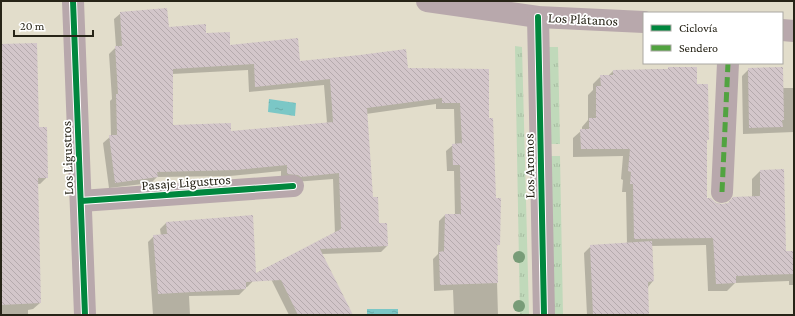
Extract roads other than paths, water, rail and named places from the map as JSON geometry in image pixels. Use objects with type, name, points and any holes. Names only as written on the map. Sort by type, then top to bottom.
[{"type":"street","name":"Los Ligustros","points":[[73,1],[85,315]]},
{"type":"street","name":"Los Plátanos","points":[[427,1],[538,17],[643,22]]},
{"type":"street","name":"Los Aromos","points":[[538,17],[544,315]]},
{"type":"street","points":[[783,30],[794,31]]},
{"type":"street","points":[[722,192],[728,64]]},
{"type":"street","name":"Pasaje Ligustros","points":[[81,201],[293,186]]},
{"type":"water","points":[[269,99],[296,103],[295,116],[268,112]]},
{"type":"water","points":[[367,309],[398,309],[398,315],[367,315]]}]
